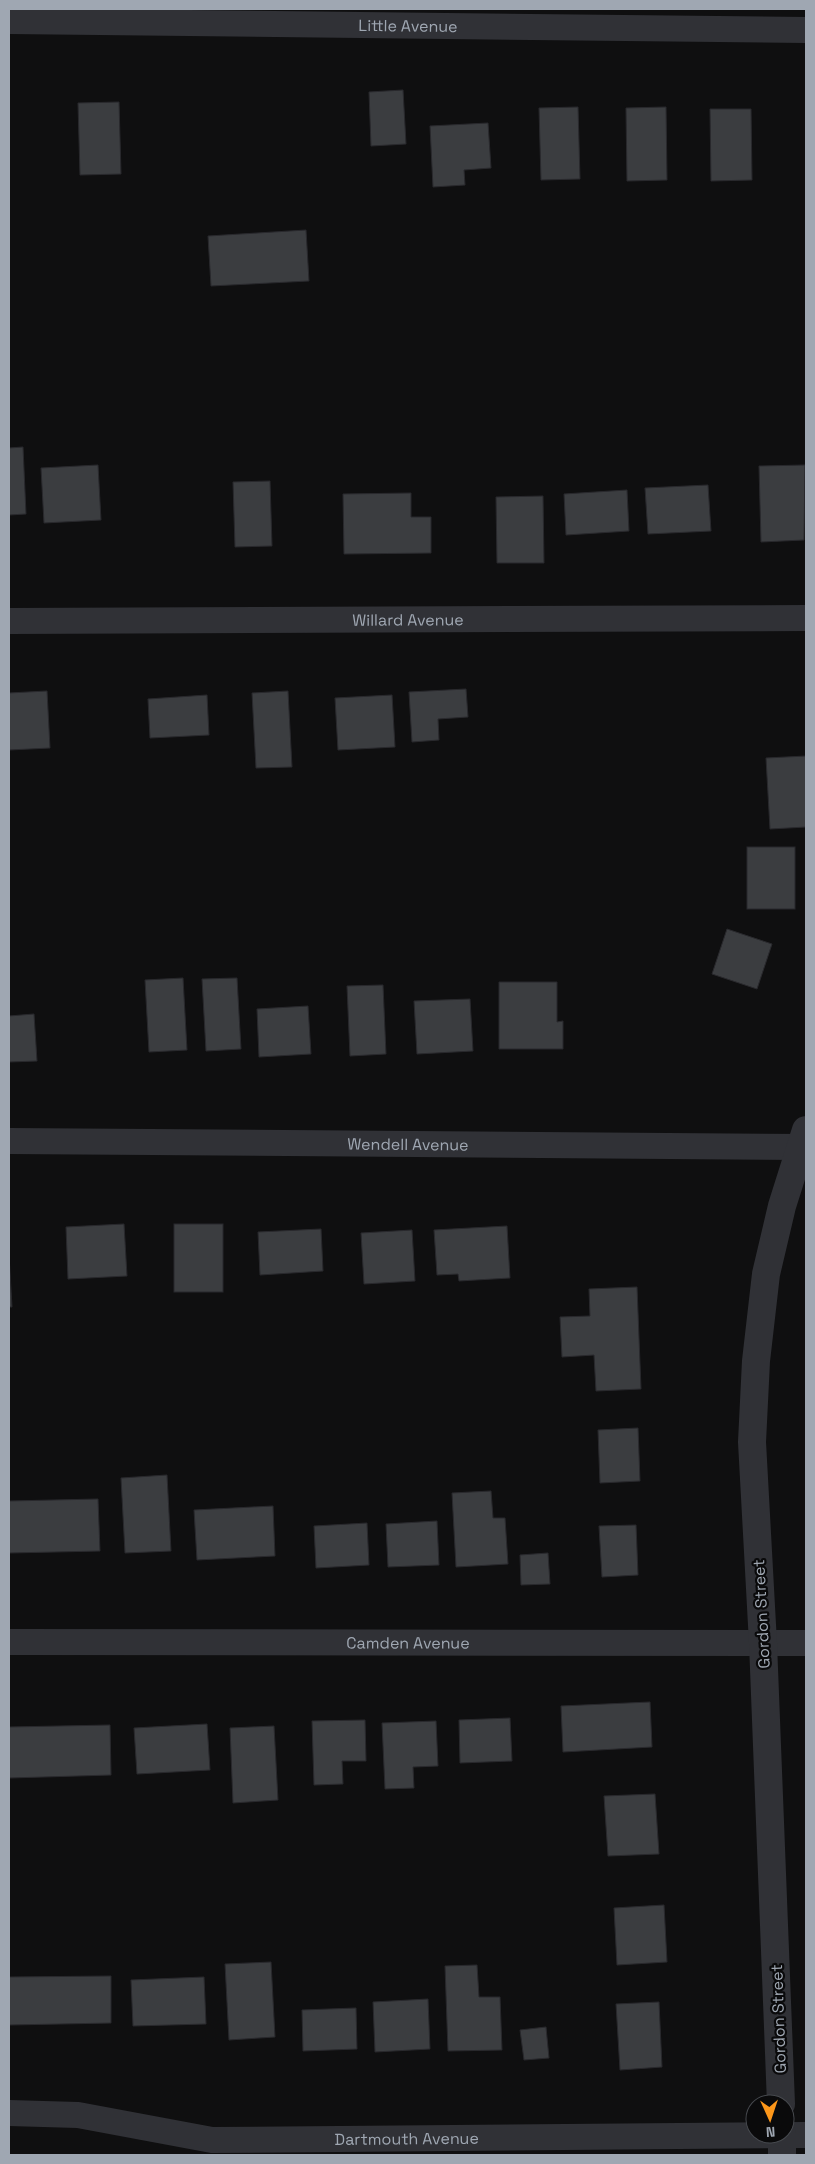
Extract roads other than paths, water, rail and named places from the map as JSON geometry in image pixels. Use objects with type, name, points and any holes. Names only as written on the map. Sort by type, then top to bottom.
[{"type":"street","name":"Little Avenue","points":[[9,20],[466,17],[806,30]]},
{"type":"street","name":"Willard Avenue","points":[[9,621],[806,618]]},
{"type":"street","name":"Wendell Avenue","points":[[9,1141],[804,1142]]},
{"type":"street","name":"Gordon Street","points":[[781,2094],[763,1643],[752,1442],[756,1361],[766,1274],[782,1206],[804,1142]]},
{"type":"street","name":"Camden Avenue","points":[[9,1642],[806,1643]]},
{"type":"street","name":"Dartmouth Avenue","points":[[9,2113],[78,2115],[212,2140],[745,2140]]}]
